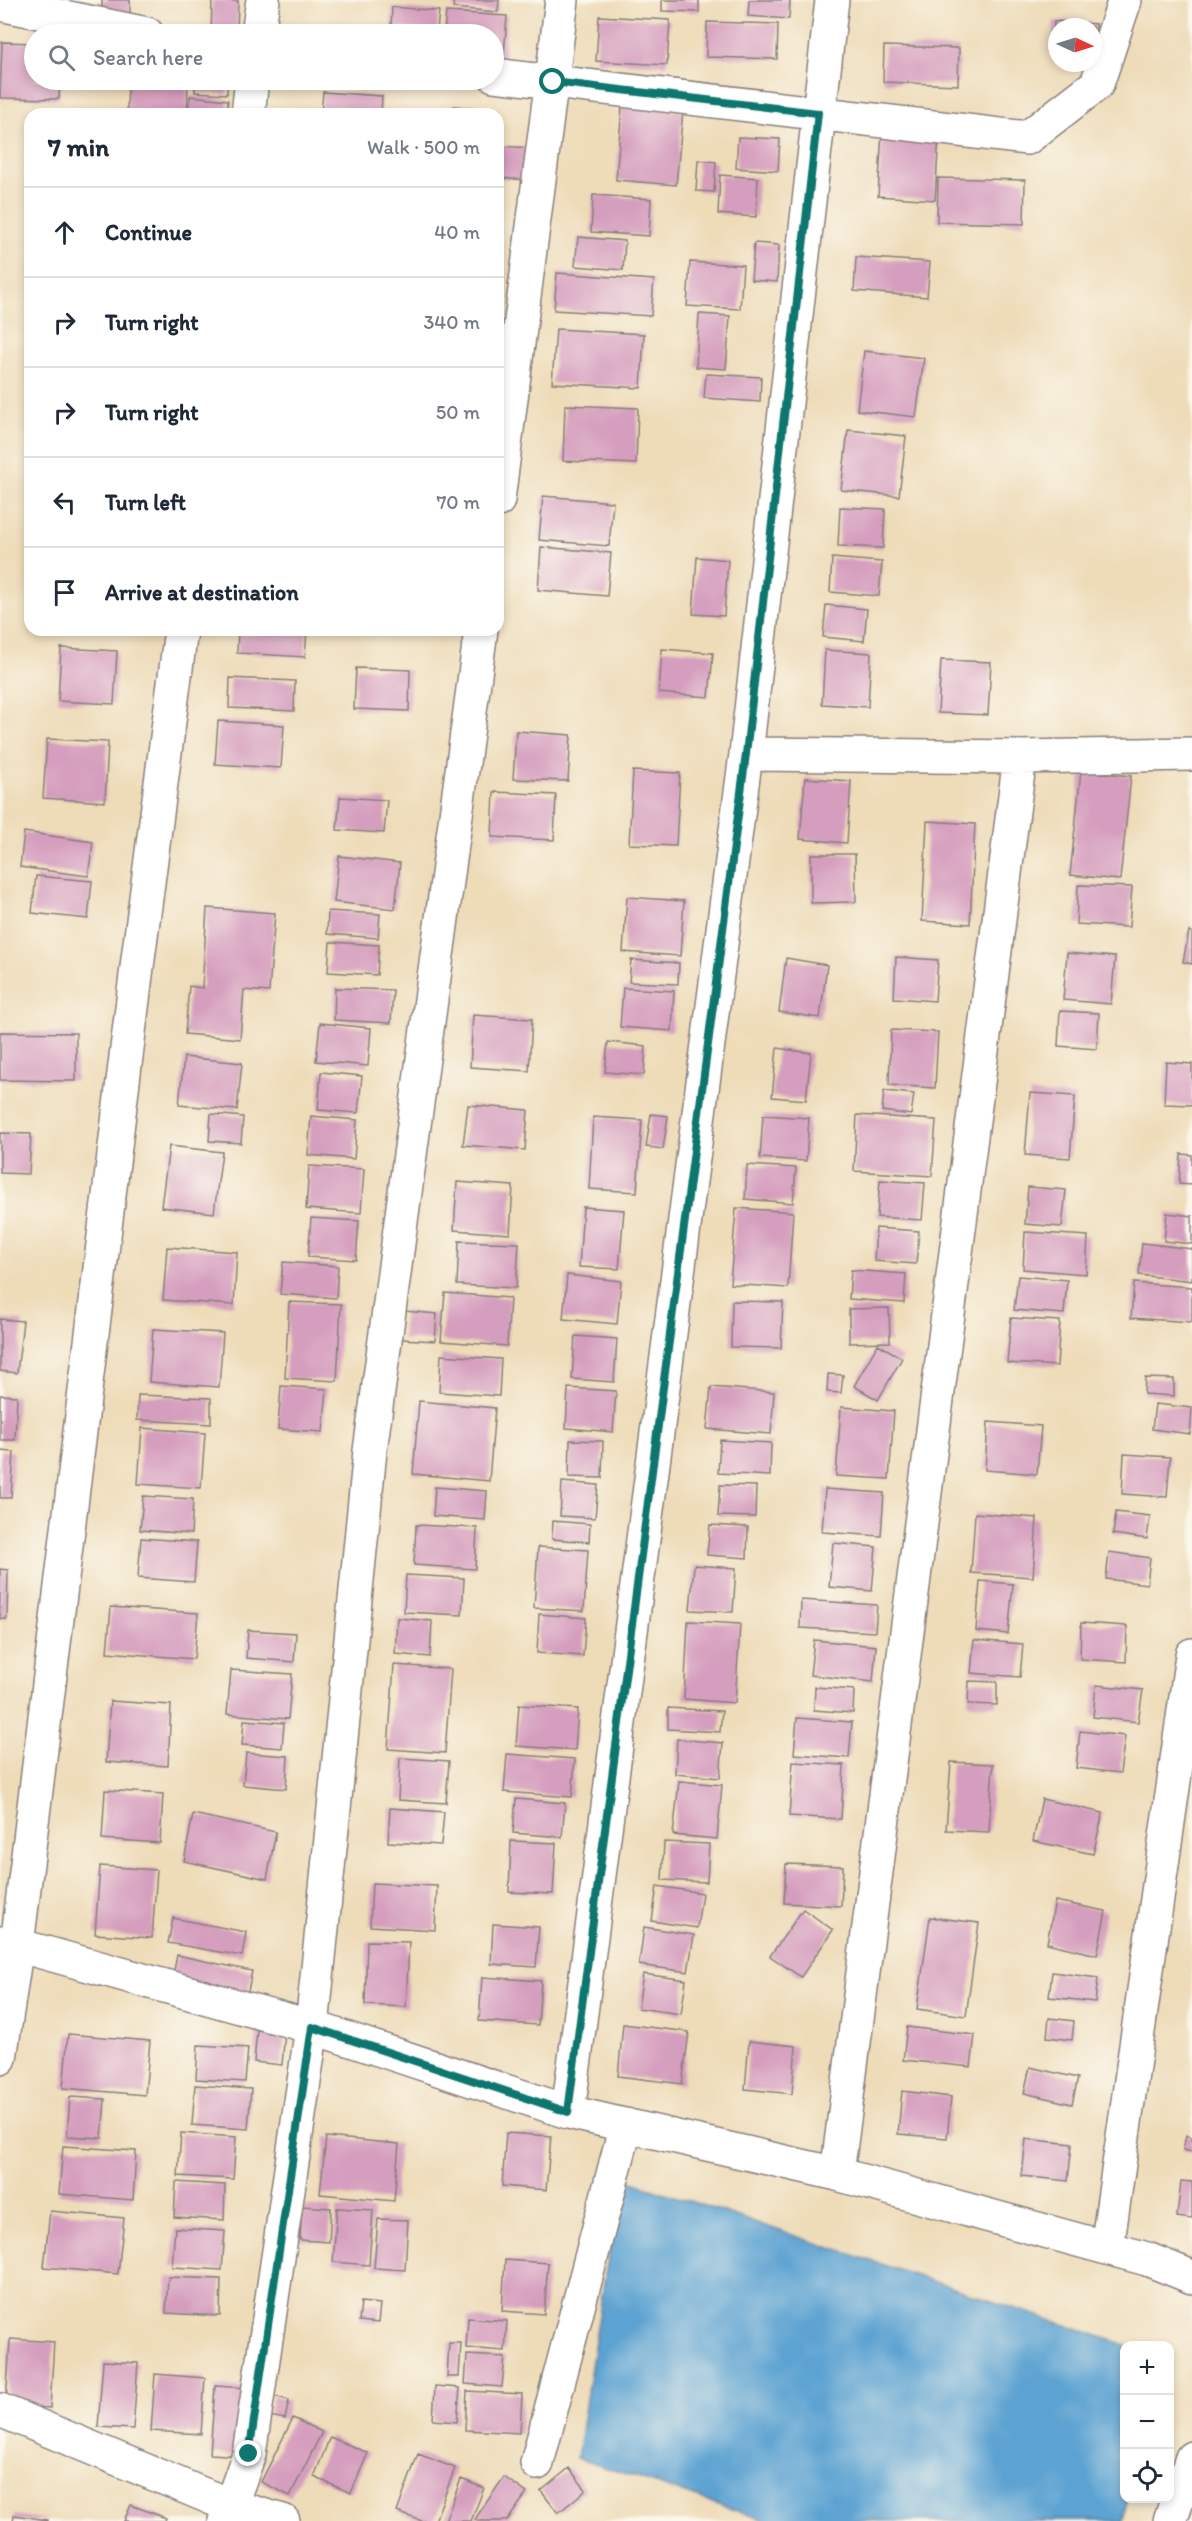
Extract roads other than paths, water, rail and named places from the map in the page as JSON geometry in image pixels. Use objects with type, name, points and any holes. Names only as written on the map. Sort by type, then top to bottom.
[{"type":"street","points":[[259,24],[263,0]]},
{"type":"street","points":[[504,454],[562,0]]},
{"type":"street","points":[[568,2112],[746,754],[832,0]]},
{"type":"street","points":[[504,76],[1027,138],[1097,84],[1125,0]]},
{"type":"street","points":[[0,4],[98,24]]},
{"type":"street","points":[[249,108],[251,90]]},
{"type":"street","points":[[0,2058],[8,1944],[180,636]]},
{"type":"street","points":[[228,2514],[249,2454],[312,2027],[370,1451],[480,636]]},
{"type":"street","points":[[746,754],[1020,757],[1192,754]]},
{"type":"street","points":[[837,2174],[1020,757]]},
{"type":"street","points":[[1107,2248],[1192,1655]]},
{"type":"street","points":[[8,1944],[312,2027],[568,2112],[837,2174],[1147,2259],[1192,2277]]},
{"type":"street","points":[[537,2463],[626,2125]]},
{"type":"street","points":[[0,2410],[228,2514],[283,2521]]},
{"type":"street","points":[[1170,2521],[1192,2458]]},
{"type":"water","points":[[620,2178],[1120,2343],[1120,2503],[1126,2503],[1123,2521],[767,2521],[577,2458]]}]
